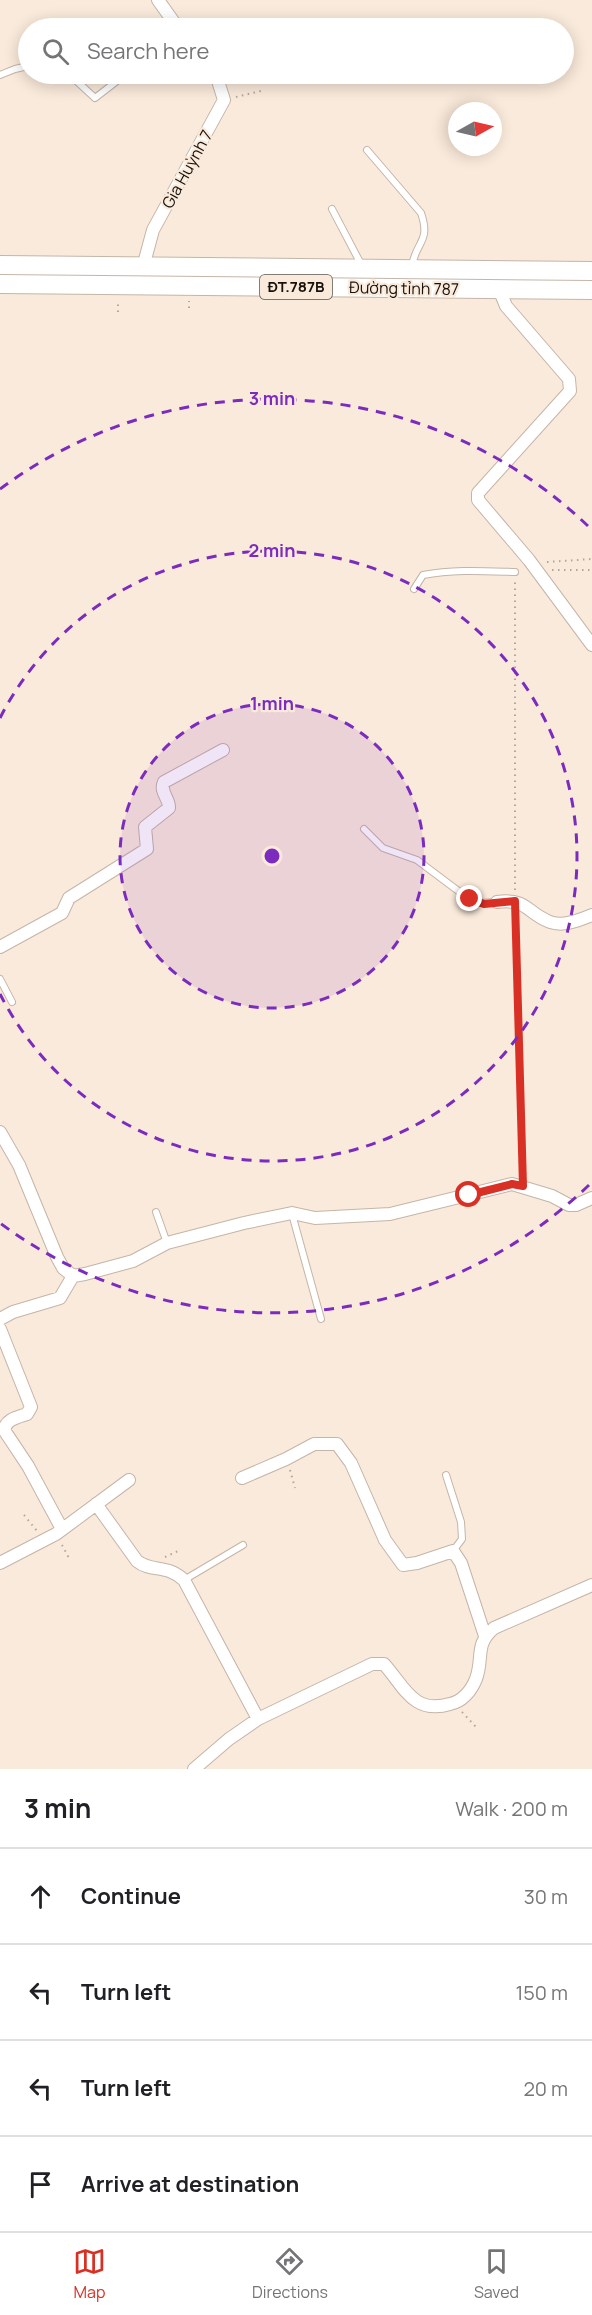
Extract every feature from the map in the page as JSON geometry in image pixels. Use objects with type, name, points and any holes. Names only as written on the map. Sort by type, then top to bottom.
[{"type":"main road","name":"Đường tỉnh 787","points":[[0,265],[592,271]]},
{"type":"main road","name":"Đường tỉnh 787","points":[[0,284],[592,290]]},
{"type":"street","points":[[158,0],[170,18]]},
{"type":"street","points":[[219,84],[224,100]]},
{"type":"street","name":"Gia Huỳnh 7","points":[[143,267],[153,230],[224,100]]},
{"type":"street","points":[[499,289],[506,306],[569,379],[570,391],[478,493],[480,504],[532,565],[592,645]]},
{"type":"street","points":[[0,947],[62,913],[69,898],[147,849],[145,827],[169,808],[162,786],[164,782],[223,750]]},
{"type":"street","points":[[507,902],[549,921],[572,922],[592,915]]},
{"type":"street","points":[[0,1132],[19,1165],[57,1257],[63,1268],[73,1276],[133,1261],[167,1243],[292,1213],[315,1218],[390,1214],[512,1184],[523,1186],[569,1205],[576,1205],[592,1198]]},
{"type":"street","points":[[0,1319],[13,1312],[60,1298],[73,1276]]},
{"type":"street","points":[[0,1329],[31,1407],[27,1414],[10,1420],[4,1430],[28,1466],[54,1535]]},
{"type":"street","points":[[242,1478],[314,1444],[337,1444],[351,1463],[385,1540],[402,1565],[417,1563],[453,1551],[460,1563],[484,1636]]},
{"type":"street","points":[[0,1563],[54,1535],[129,1480]]},
{"type":"street","points":[[96,1504],[137,1561],[146,1567],[171,1570],[184,1580],[258,1719]]},
{"type":"street","points":[[194,1769],[221,1745],[258,1719],[372,1664],[381,1663],[387,1666],[404,1690],[419,1704],[439,1707],[454,1703],[467,1695],[476,1679],[480,1662],[480,1646],[484,1636],[494,1628],[592,1585]]},
{"type":"lane","points":[[0,75],[18,69]]},
{"type":"lane","points":[[80,84],[95,98],[113,84]]},
{"type":"lane","points":[[367,150],[421,213],[426,226],[425,236],[411,269]]},
{"type":"lane","points":[[332,209],[364,269]]},
{"type":"lane","points":[[414,589],[423,575],[469,570],[515,572]]},
{"type":"lane","points":[[364,829],[383,848],[417,860],[470,899],[478,903],[507,902]]},
{"type":"lane","points":[[0,979],[12,1002]]},
{"type":"lane","points":[[156,1212],[167,1243]]},
{"type":"lane","points":[[292,1213],[321,1319]]},
{"type":"lane","points":[[446,1475],[461,1522],[462,1539],[453,1551]]},
{"type":"lane","points":[[184,1580],[243,1545]]},
{"type":"path","points":[[224,100],[265,90]]},
{"type":"path","points":[[532,565],[542,562],[592,559]]},
{"type":"path","points":[[532,565],[592,570]]},
{"type":"path","points":[[515,572],[507,902],[523,1186]]},
{"type":"path","points":[[286,1459],[295,1488]]},
{"type":"path","points":[[24,1515],[54,1535],[70,1560]]},
{"type":"path","points":[[454,1703],[476,1727]]},
{"type":"route","points":[[469,1195],[512,1184],[523,1186],[515,901],[484,904],[470,899]]}]
